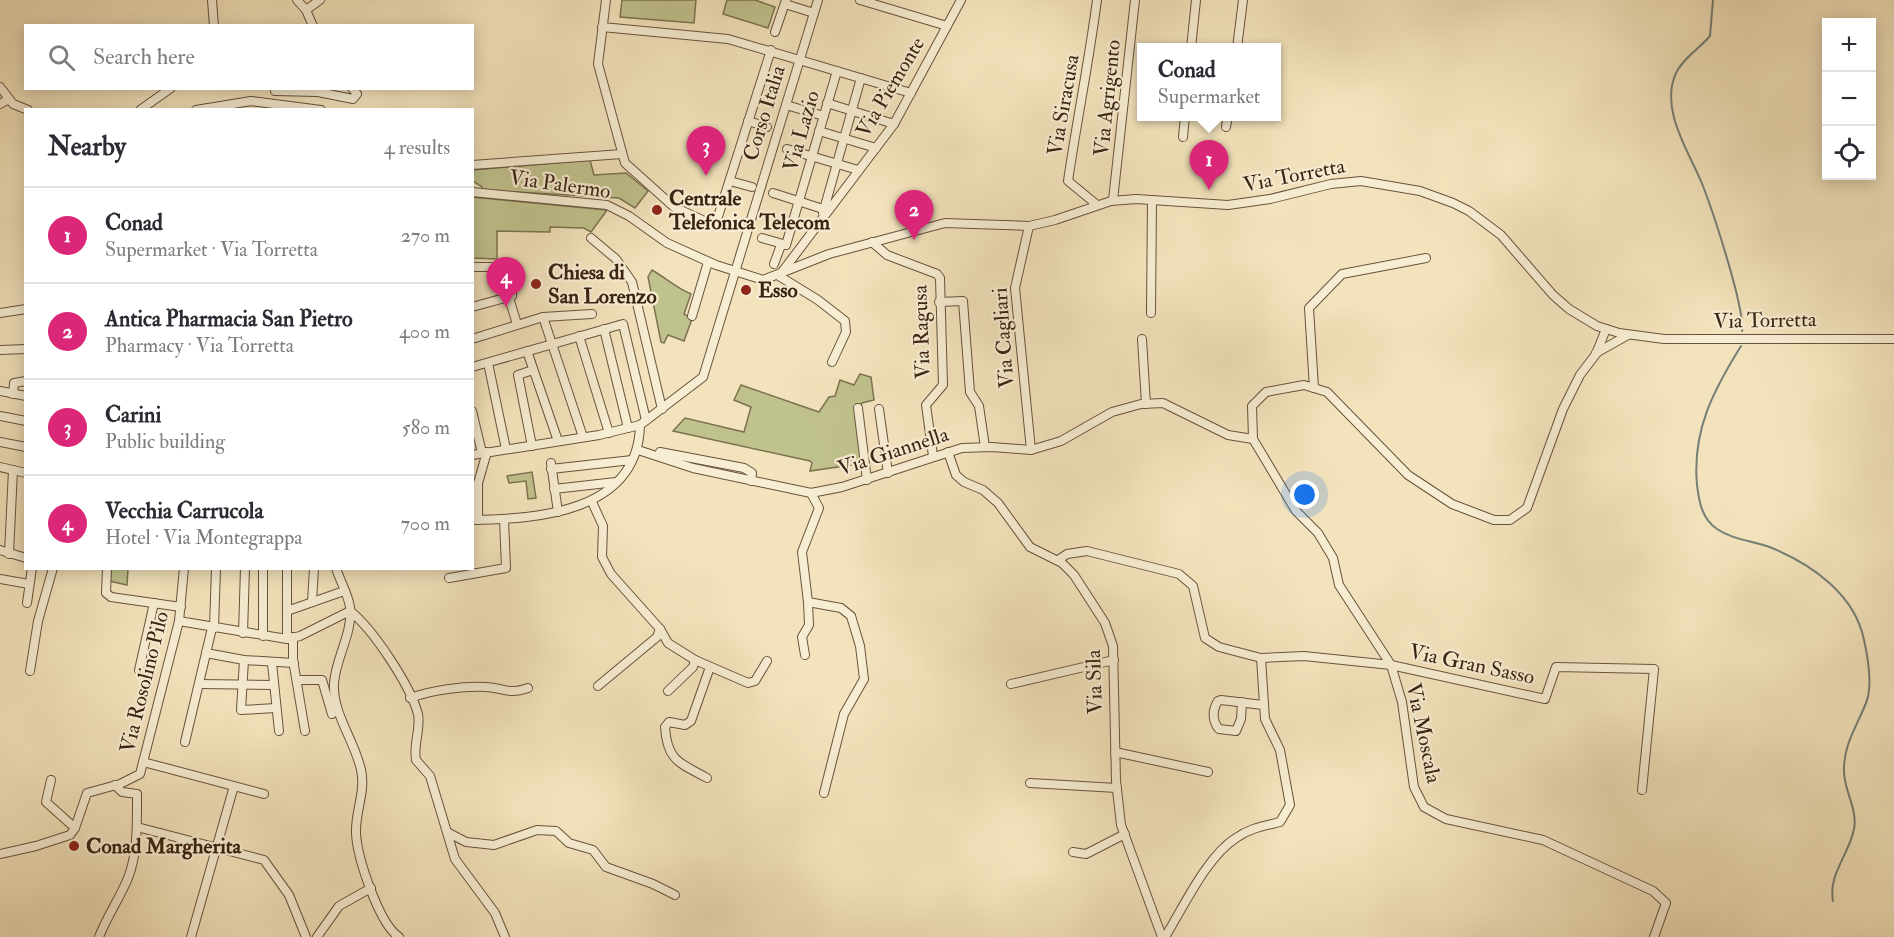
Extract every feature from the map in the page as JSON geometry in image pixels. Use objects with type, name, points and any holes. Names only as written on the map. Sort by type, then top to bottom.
[{"type":"street","points":[[212,0],[214,24]]},
{"type":"street","points":[[297,0],[306,10],[313,24]]},
{"type":"street","points":[[306,10],[320,0]]},
{"type":"street","points":[[606,0],[598,64],[622,154],[630,170],[674,207],[715,226],[771,50]]},
{"type":"street","name":"Corso Italia","points":[[643,422],[703,377],[818,0]]},
{"type":"street","points":[[860,0],[947,26]]},
{"type":"street","name":"Via Piemonte","points":[[779,276],[823,213],[894,123],[961,0]]},
{"type":"street","name":"Via Siracusa","points":[[1096,204],[1068,181],[1079,103],[1089,65],[1097,0]]},
{"type":"street","name":"Via Agrigento","points":[[1113,200],[1135,0]]},
{"type":"street","points":[[1192,43],[1196,0]]},
{"type":"street","points":[[1238,43],[1243,0]]},
{"type":"street","points":[[775,32],[785,2],[814,13]]},
{"type":"street","points":[[602,27],[728,39],[911,93]]},
{"type":"street","name":"Via Lazio","points":[[774,264],[783,244],[786,245],[837,71]]},
{"type":"street","points":[[773,193],[799,201],[823,213],[861,78]]},
{"type":"street","points":[[0,87],[9,99],[25,108]]},
{"type":"street","points":[[143,108],[168,90]]},
{"type":"street","points":[[275,91],[338,94],[353,99],[357,94],[354,90]]},
{"type":"street","points":[[0,104],[9,99]]},
{"type":"street","points":[[208,108],[251,101],[305,108]]},
{"type":"street","points":[[827,103],[894,123]]},
{"type":"street","points":[[786,105],[824,116]]},
{"type":"street","points":[[748,121],[767,127]]},
{"type":"street","points":[[1183,137],[1185,121]]},
{"type":"street","points":[[1226,127],[1227,121]]},
{"type":"street","points":[[819,131],[876,148]]},
{"type":"street","points":[[786,149],[858,171]]},
{"type":"street","points":[[474,165],[622,154]]},
{"type":"street","points":[[729,181],[752,187]]},
{"type":"street","name":"Via Torretta","points":[[735,272],[763,280],[779,276],[829,254],[945,223],[1029,226],[1055,220],[1113,200],[1228,205],[1279,197],[1331,184],[1361,181],[1420,191],[1453,203],[1484,221],[1513,246],[1553,295],[1583,319],[1606,329],[1628,335],[1664,339],[1894,339]]},
{"type":"street","name":"Via Palermo","points":[[474,192],[606,205],[629,216],[667,243],[735,272]]},
{"type":"street","points":[[1151,314],[1152,200]]},
{"type":"street","name":"Via Cagliari","points":[[1029,226],[1015,288],[1031,450]]},
{"type":"street","points":[[591,238],[616,260],[632,282],[662,409]]},
{"type":"street","points":[[762,238],[783,244]]},
{"type":"street","name":"Via Ragusa","points":[[873,243],[887,255],[937,274],[943,385],[926,405],[933,456]]},
{"type":"street","points":[[1426,258],[1342,274],[1309,308],[1314,388],[1327,392],[1408,475],[1452,504],[1494,520],[1510,520],[1527,508],[1563,409],[1580,375],[1596,354],[1606,329]]},
{"type":"street","points":[[692,316],[708,262]]},
{"type":"street","points":[[474,267],[511,267],[511,297],[517,324]]},
{"type":"street","points":[[779,276],[818,300],[845,321],[846,332],[832,362]]},
{"type":"street","points":[[474,306],[511,297]]},
{"type":"street","points":[[939,302],[963,301],[970,392],[979,406],[985,447]]},
{"type":"street","points":[[0,313],[24,309]]},
{"type":"street","points":[[474,338],[543,317],[592,314]]},
{"type":"street","points":[[543,317],[582,437]]},
{"type":"street","points":[[474,367],[623,324],[643,422],[638,450],[618,482],[592,502],[558,512],[475,520],[478,483],[485,453],[474,417]]},
{"type":"street","points":[[604,329],[628,428]]},
{"type":"street","points":[[1596,354],[1628,335]]},
{"type":"street","points":[[579,336],[609,433]]},
{"type":"street","points":[[1142,339],[1146,404]]},
{"type":"street","points":[[0,350],[24,349]]},
{"type":"street","points":[[527,351],[558,441]]},
{"type":"street","points":[[488,363],[506,449]]},
{"type":"street","points":[[532,446],[518,375],[533,370]]},
{"type":"street","points":[[13,394],[14,383],[24,381]]},
{"type":"street","name":"Via Moscala","points":[[1314,388],[1304,385],[1266,392],[1252,406],[1253,439],[1296,511],[1318,533],[1333,558],[1339,585],[1390,665],[1402,702],[1414,787],[1424,807],[1446,819],[1543,840],[1653,891],[1666,903],[1654,937]]},
{"type":"street","points":[[0,391],[24,396]]},
{"type":"street","name":"Via Giannella","points":[[638,450],[693,468],[812,493],[867,480],[948,452],[985,447],[1031,450],[1061,441],[1112,412],[1146,404],[1163,403],[1228,435],[1253,439]]},
{"type":"street","points":[[858,408],[867,480]]},
{"type":"street","points":[[879,409],[888,473]]},
{"type":"street","points":[[0,416],[24,421]]},
{"type":"street","points":[[474,455],[609,433],[643,422]]},
{"type":"street","points":[[0,442],[24,447]]},
{"type":"street","points":[[660,452],[744,468],[752,473],[752,481]]},
{"type":"street","name":"Via Sila","points":[[948,452],[956,475],[964,482],[983,490],[998,503],[1030,547],[1058,560],[1074,575],[1105,623],[1113,646],[1115,752],[1121,825],[1164,937]]},
{"type":"street","points":[[558,512],[551,466],[632,460]]},
{"type":"street","points":[[0,467],[24,473]]},
{"type":"street","points":[[9,554],[13,470]]},
{"type":"street","points":[[554,489],[618,482]]},
{"type":"street","points":[[805,655],[802,637],[809,625],[802,552],[819,508],[812,493]]},
{"type":"street","points":[[592,502],[603,526],[602,557],[611,574],[660,629],[668,643],[695,660],[752,683],[767,660]]},
{"type":"street","points":[[450,578],[506,568],[504,519]]},
{"type":"street","points":[[0,549],[24,558]]},
{"type":"street","points":[[1058,560],[1067,554],[1087,551],[1179,574],[1193,586],[1205,638],[1219,647],[1261,658],[1304,656],[1390,665]]},
{"type":"street","points":[[27,603],[32,570]]},
{"type":"street","points":[[30,671],[38,621],[52,570]]},
{"type":"street","points":[[107,570],[106,593],[111,597],[181,607]]},
{"type":"street","name":"Via Rosolino Pilo","points":[[75,828],[87,793],[115,785],[140,774],[179,621],[184,570]]},
{"type":"street","points":[[185,742],[213,628],[216,570]]},
{"type":"street","points":[[243,633],[245,570]]},
{"type":"street","points":[[262,570],[263,636]]},
{"type":"street","points":[[287,570],[287,611],[290,638],[305,731]]},
{"type":"street","points":[[312,602],[314,570]]},
{"type":"street","points":[[337,570],[350,611],[350,624],[334,684],[343,722],[361,769],[363,784],[356,833],[371,888],[393,933],[399,937]]},
{"type":"street","points":[[0,579],[29,584]]},
{"type":"street","points":[[287,611],[344,591]]},
{"type":"street","points":[[808,602],[841,608],[851,616],[860,646],[864,679],[844,714],[824,793]]},
{"type":"street","points":[[139,670],[154,603]]},
{"type":"street","points":[[179,621],[243,633],[290,638],[350,611]]},
{"type":"street","points":[[350,611],[379,640],[410,698],[418,715],[416,760],[430,776],[455,859],[495,914],[505,937]]},
{"type":"street","points":[[598,686],[657,637],[660,629]]},
{"type":"street","points":[[206,653],[244,660],[294,663]]},
{"type":"street","points":[[1164,937],[1222,850],[1235,838],[1254,827],[1280,822],[1290,806],[1280,750],[1268,728],[1263,705],[1261,658]]},
{"type":"street","points":[[244,660],[241,710],[276,708]]},
{"type":"street","points":[[668,691],[693,667],[695,660]]},
{"type":"street","points":[[1011,684],[1114,660]]},
{"type":"street","points":[[272,663],[279,731]]},
{"type":"street","name":"Via Gran Sasso","points":[[1390,665],[1545,699],[1556,668],[1654,669],[1642,789]]},
{"type":"street","points":[[707,778],[675,760],[668,753],[665,727],[669,722],[685,725],[691,721],[710,667]]},
{"type":"street","points":[[297,680],[322,680],[332,714]]},
{"type":"street","points":[[199,684],[273,685]]},
{"type":"street","points":[[410,698],[428,692],[487,687],[512,693],[528,688]]},
{"type":"street","points":[[1242,702],[1263,705]]},
{"type":"street","points":[[1115,752],[1208,772]]},
{"type":"street","points":[[143,762],[264,794]]},
{"type":"street","points":[[0,854],[66,837],[75,828],[46,802],[51,780]]},
{"type":"street","points":[[1030,783],[1117,788]]},
{"type":"street","points":[[99,937],[106,917],[128,877],[137,827],[137,794],[122,792],[115,785]]},
{"type":"street","points":[[191,937],[218,849],[234,786]]},
{"type":"street","points":[[137,827],[264,860],[289,895],[306,937]]},
{"type":"street","points":[[447,832],[466,842],[494,845],[537,830],[556,831],[570,843],[593,850],[606,867],[653,884],[675,895]]},
{"type":"street","points":[[1073,852],[1086,854],[1125,834]]},
{"type":"street","points":[[317,937],[339,906],[371,888]]},
{"type":"green space","points":[[622,0],[696,0],[694,23],[620,17]]},
{"type":"green space","points":[[727,0],[755,0],[775,7],[768,28],[723,14]]},
{"type":"green space","points":[[590,160],[594,175],[626,173],[648,191],[635,208],[619,198],[482,190],[482,187],[474,182],[474,170]]},
{"type":"green space","points":[[474,197],[607,210],[591,232],[584,228],[550,227],[550,232],[497,231],[497,259],[474,258]]},
{"type":"green space","points":[[652,270],[691,294],[684,314],[692,319],[684,341],[668,335],[664,343],[661,342],[648,277]]},
{"type":"green space","points":[[860,374],[871,377],[874,400],[862,403],[858,408],[865,463],[810,471],[812,463],[810,461],[673,431],[685,418],[744,432],[751,407],[734,400],[741,385],[819,412],[829,397],[835,396],[840,380],[854,385]]},
{"type":"green space","points":[[532,472],[536,498],[528,499],[526,481],[509,483],[507,476]]},
{"type":"green space","points":[[110,570],[128,570],[127,585],[109,581]]},
{"type":"waterway","points":[[1713,0],[1710,36],[1687,58],[1676,73],[1671,102],[1678,131],[1703,186],[1721,237],[1739,302],[1742,331]]},
{"type":"waterway","points":[[1741,346],[1713,396],[1701,429],[1696,465],[1702,510],[1712,525],[1723,533],[1787,555],[1830,583],[1852,609],[1859,624],[1867,655],[1868,696],[1848,744],[1844,762],[1845,779],[1855,822],[1833,882],[1833,901]]},
{"type":"place","name":"Carini","points":[[706,176]]},
{"type":"place","name":"Conad","points":[[1209,190]]},
{"type":"place","name":"Centrale Telefonica Telecom","points":[[657,210]]},
{"type":"place","name":"Antica Pharmacia San Pietro","points":[[914,240]]},
{"type":"place","name":"Chiesa di San Lorenzo","points":[[536,284]]},
{"type":"place","name":"Esso","points":[[746,290]]},
{"type":"place","name":"Vecchia Carrucola","points":[[506,307]]},
{"type":"place","name":"Conad Margherita","points":[[74,846]]}]
